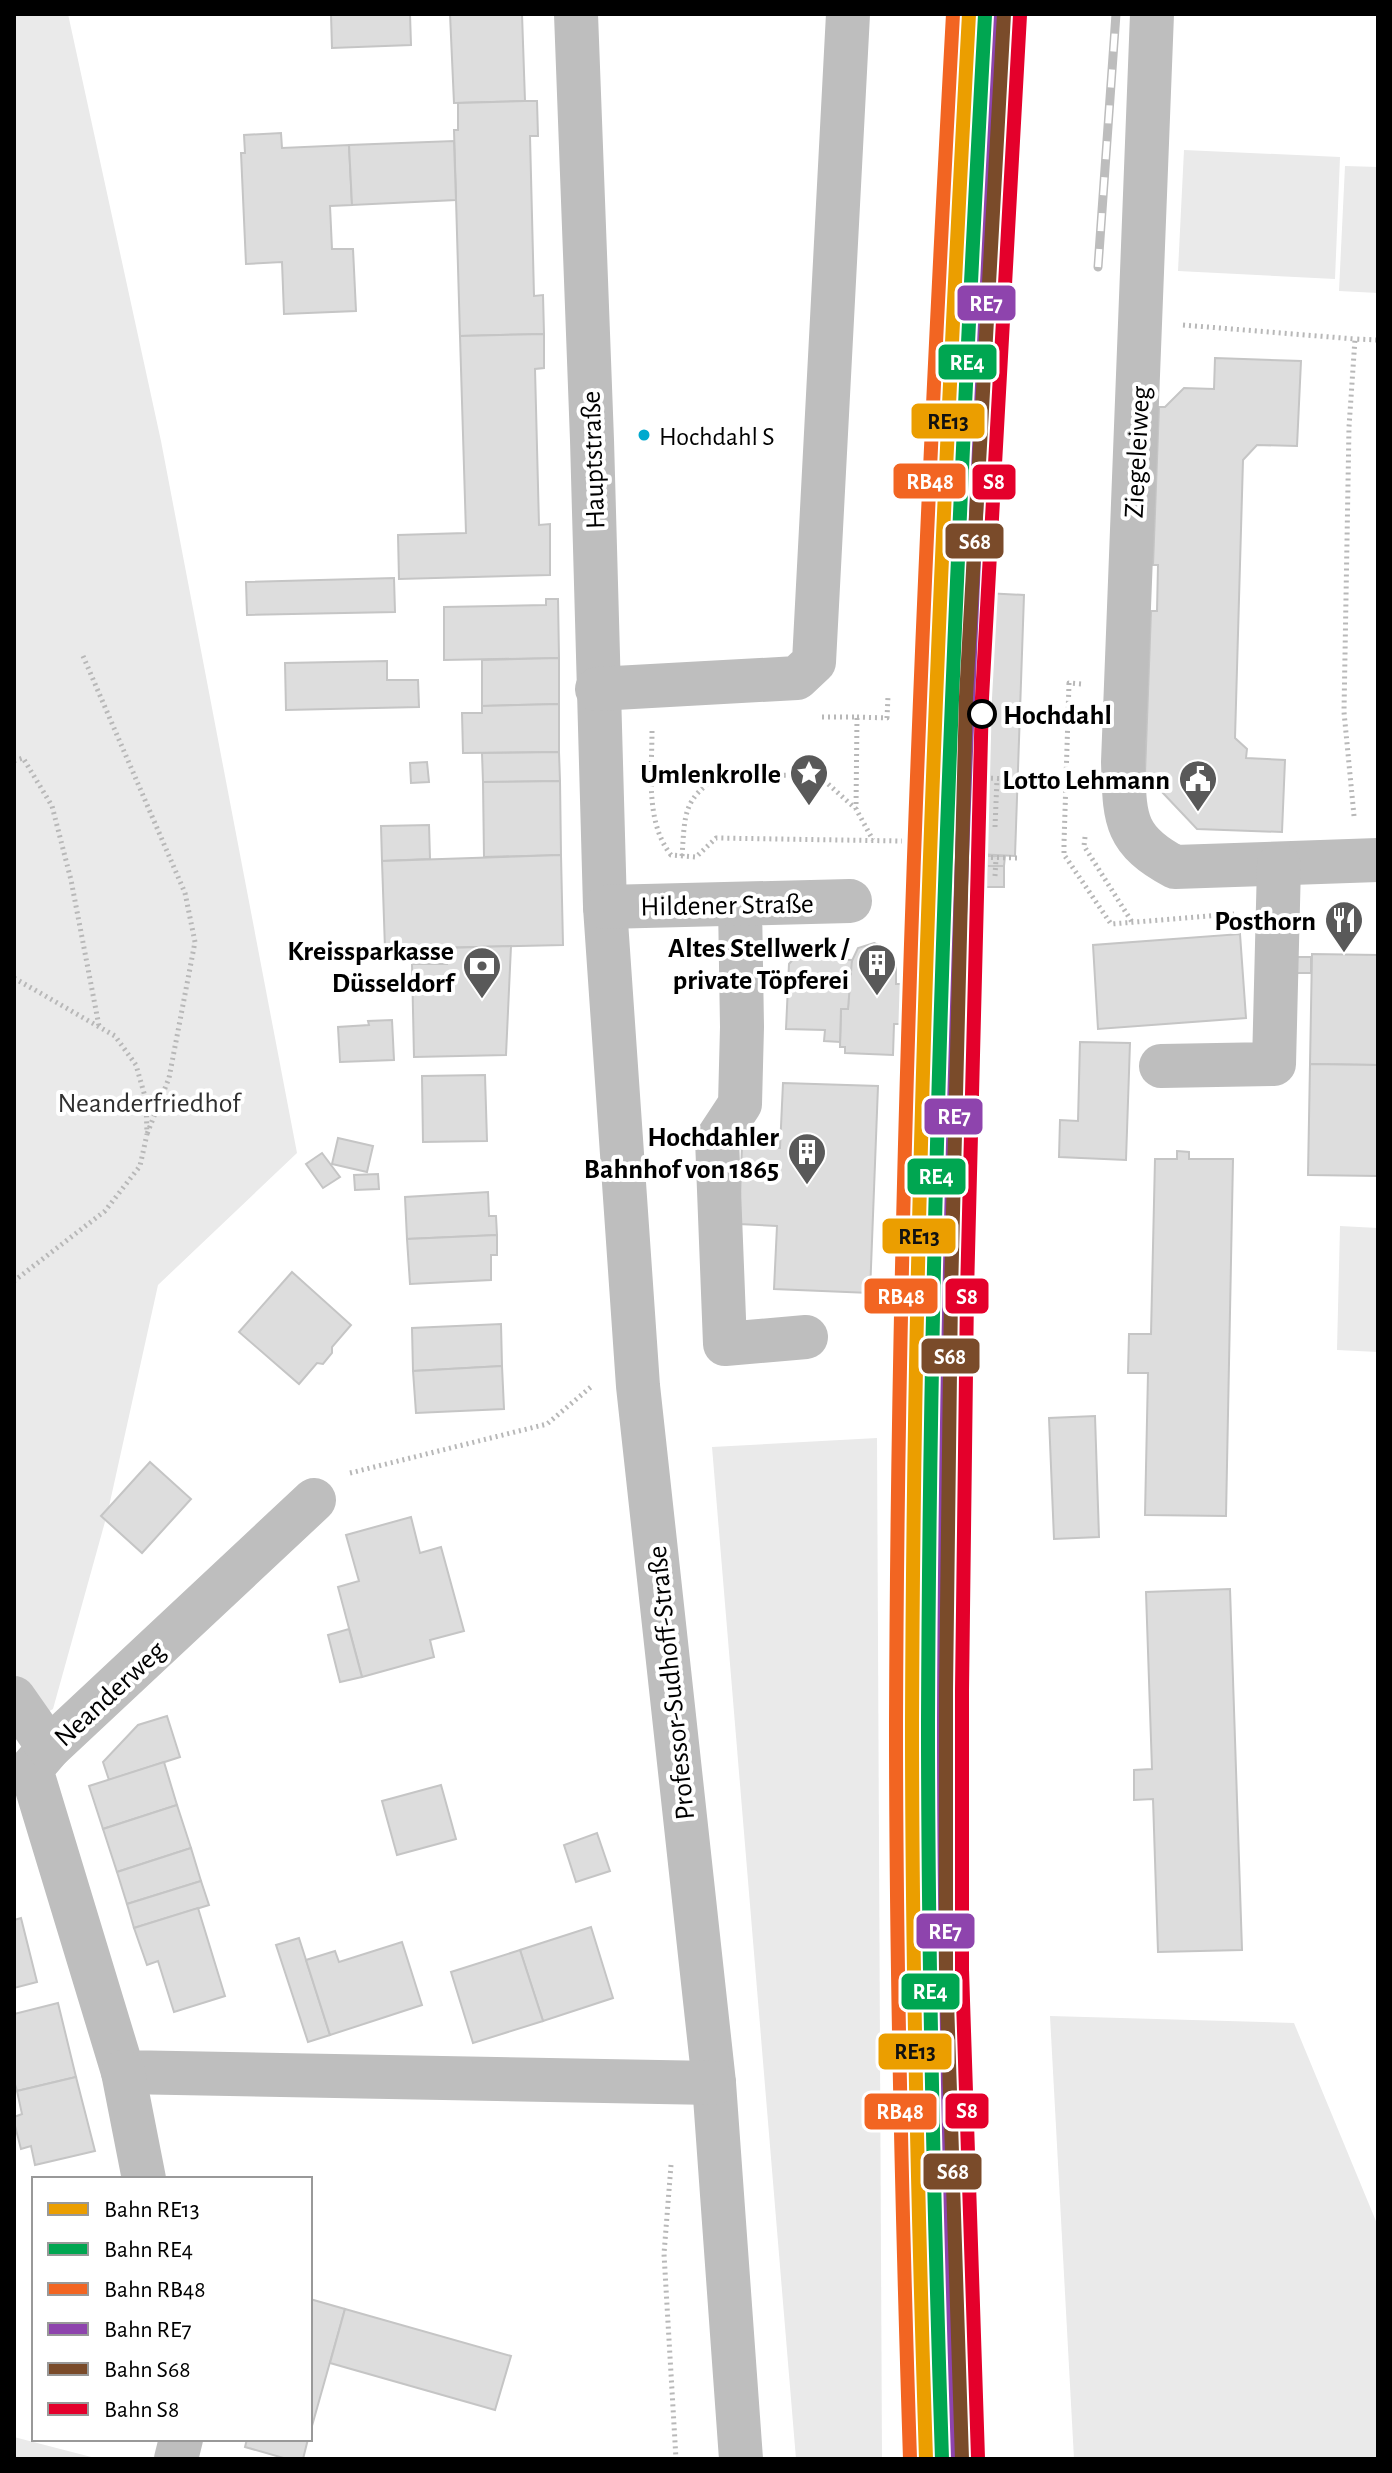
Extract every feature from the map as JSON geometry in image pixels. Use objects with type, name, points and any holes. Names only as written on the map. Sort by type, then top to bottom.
[{"type":"street","name":"Hauptstraße","points":[[576,14],[605,907]]},
{"type":"street","points":[[597,689],[797,678],[814,662],[848,14]]},
{"type":"street","name":"Ziegeleiweg","points":[[1152,14],[1124,716],[1124,813],[1134,835],[1151,855],[1175,867],[1279,865]]},
{"type":"street","points":[[1161,1066],[1274,1064],[1279,865],[1366,860]]},
{"type":"street","name":"Hildener Straße","points":[[605,907],[850,901]]},
{"type":"street","points":[[740,904],[740,1104],[717,1139],[725,1344],[806,1337]]},
{"type":"street","name":"Professor-Sudhoff-Straße","points":[[605,907],[638,1386],[714,2083],[741,2459]]},
{"type":"street","name":"Neanderweg","points":[[144,2177],[123,2072],[31,1769],[49,1748],[314,1500]]},
{"type":"street","points":[[14,1698],[49,1748]]},
{"type":"street","points":[[123,2072],[714,2083]]},
{"type":"path","points":[[1142,321],[1378,340]]},
{"type":"path","points":[[1355,339],[1349,427],[1344,712],[1353,791],[1366,860]]},
{"type":"path","points":[[14,1281],[105,1211],[140,1166],[147,1134],[169,1078],[195,942],[185,893],[83,656]]},
{"type":"path","points":[[1080,684],[1069,683],[1064,855],[1111,924],[1277,911]]},
{"type":"path","points":[[857,717],[887,718],[888,696]]},
{"type":"path","points":[[856,809],[857,730]]},
{"type":"path","points":[[14,761],[23,758],[52,806],[71,880],[99,1027]]},
{"type":"path","points":[[677,772],[720,776],[818,775],[856,809],[873,840]]},
{"type":"path","points":[[652,774],[653,806],[660,841],[671,855],[696,857],[716,838],[902,841]]},
{"type":"path","points":[[682,856],[686,810],[703,786],[720,776]]},
{"type":"path","points":[[979,778],[1017,779]]},
{"type":"path","points":[[995,827],[997,779]]},
{"type":"path","points":[[1056,843],[1064,843]]},
{"type":"path","points":[[973,857],[1019,858]]},
{"type":"path","points":[[995,876],[996,858]]},
{"type":"path","points":[[14,978],[115,1036],[136,1065],[146,1100],[147,1134]]},
{"type":"path","points":[[314,1500],[342,1475],[547,1424],[594,1385]]},
{"type":"path","points":[[672,2159],[664,2254],[676,2459]]},
{"type":"green space","name":"Neanderfriedhof","points":[[14,14],[68,14],[161,441],[297,1153],[158,1285],[108,1511],[53,1709],[14,1731]]},
{"type":"green space","points":[[1184,150],[1340,157],[1335,279],[1178,271]]},
{"type":"green space","points":[[1345,166],[1378,167],[1378,293],[1339,291]]},
{"type":"green space","points":[[1340,1226],[1378,1228],[1378,1352],[1337,1350]]},
{"type":"green space","points":[[877,1438],[882,2459],[796,2459],[712,1447]]},
{"type":"green space","points":[[1050,2016],[1294,2023],[1378,2226],[1378,2459],[1074,2459]]},
{"type":"green space","points":[[14,2437],[99,2459],[14,2459]]},
{"type":"building","points":[[331,14],[410,14],[411,45],[332,48]]},
{"type":"building","points":[[450,14],[522,14],[525,101],[454,103]]},
{"type":"building","points":[[537,101],[538,136],[530,136],[534,296],[543,295],[544,334],[460,336],[454,130],[458,130],[458,103]]},
{"type":"building","points":[[281,133],[282,148],[349,145],[352,205],[330,206],[332,249],[353,249],[356,311],[284,314],[282,262],[246,264],[241,153],[245,153],[244,135]]},
{"type":"building","points":[[454,141],[456,200],[352,205],[349,145]]},
{"type":"building","points":[[544,334],[544,368],[535,369],[539,525],[550,524],[550,575],[399,579],[398,535],[466,533],[460,336]]},
{"type":"building","points":[[1215,358],[1301,361],[1297,446],[1257,445],[1243,460],[1235,738],[1247,749],[1246,758],[1285,760],[1282,832],[1197,829],[1145,774],[1151,611],[1157,611],[1158,565],[1153,565],[1159,407],[1165,407],[1184,388],[1214,389]]},
{"type":"building","points":[[394,578],[395,612],[247,615],[246,582]]},
{"type":"building","points":[[985,593],[1024,595],[1015,856],[976,854]]},
{"type":"building","points":[[546,599],[558,599],[559,658],[444,660],[444,607],[546,605]]},
{"type":"building","points":[[559,658],[559,704],[482,706],[482,660]]},
{"type":"building","points":[[387,661],[387,680],[418,680],[419,707],[286,710],[285,663]]},
{"type":"building","points":[[559,704],[559,752],[463,753],[462,713],[482,713],[482,706]]},
{"type":"building","points":[[559,752],[560,781],[483,782],[482,753]]},
{"type":"building","points":[[427,762],[429,782],[411,783],[410,763]]},
{"type":"building","points":[[560,781],[561,855],[484,857],[483,782]]},
{"type":"building","points":[[429,825],[430,859],[382,861],[381,826]]},
{"type":"building","points":[[561,855],[563,945],[385,949],[382,861]]},
{"type":"building","points":[[987,856],[1005,856],[1004,866],[987,866]]},
{"type":"building","points":[[987,866],[1004,866],[1004,887],[986,887]]},
{"type":"building","points":[[1240,934],[1246,1018],[1098,1029],[1093,945]]},
{"type":"building","name":"Altes Stellwerk / private Töpferei","points":[[874,943],[889,950],[896,965],[896,984],[905,984],[904,1024],[894,1024],[893,1055],[845,1053],[845,1047],[840,1047],[841,1009],[848,1009],[850,965],[858,948]]},
{"type":"building","points":[[511,946],[506,1055],[414,1057],[412,964],[447,964],[447,948]]},
{"type":"building","points":[[1312,954],[1378,955],[1378,1065],[1310,1064]]},
{"type":"building","points":[[1294,957],[1311,957],[1311,973],[1293,973]]},
{"type":"building","points":[[794,958],[852,960],[848,1009],[841,1009],[840,1042],[824,1041],[825,1030],[786,1029],[789,964]]},
{"type":"building","points":[[392,1020],[394,1060],[340,1062],[338,1027]]},
{"type":"building","points":[[1080,1042],[1130,1043],[1126,1160],[1059,1157],[1060,1120],[1078,1121]]},
{"type":"building","points":[[1310,1064],[1378,1065],[1378,1176],[1308,1175]]},
{"type":"building","points":[[485,1075],[487,1141],[423,1142],[422,1076]]},
{"type":"building","name":"Hochdahler Bahnhof von 1865","points":[[783,1083],[878,1086],[870,1293],[774,1289],[777,1226],[739,1224],[742,1146],[780,1148]]},
{"type":"building","points":[[338,1138],[373,1146],[367,1172],[332,1164]]},
{"type":"building","points":[[1177,1151],[1189,1152],[1189,1159],[1233,1159],[1226,1516],[1145,1515],[1148,1373],[1128,1373],[1129,1334],[1151,1334],[1155,1159],[1177,1159]]},
{"type":"building","points":[[322,1153],[340,1177],[323,1188],[306,1164]]},
{"type":"building","points":[[378,1174],[379,1189],[355,1190],[354,1175]]},
{"type":"building","points":[[488,1192],[489,1216],[496,1216],[497,1235],[407,1239],[405,1197]]},
{"type":"building","points":[[497,1235],[497,1255],[491,1255],[491,1280],[410,1284],[407,1239]]},
{"type":"building","points":[[292,1272],[351,1325],[332,1347],[332,1353],[323,1364],[317,1363],[299,1384],[239,1332]]},
{"type":"building","points":[[501,1324],[502,1366],[413,1371],[412,1328]]},
{"type":"building","points":[[502,1366],[504,1409],[416,1413],[413,1371]]},
{"type":"building","points":[[1095,1416],[1099,1537],[1054,1539],[1049,1418]]},
{"type":"building","points":[[150,1462],[191,1499],[142,1553],[101,1516]]},
{"type":"building","points":[[411,1517],[420,1553],[441,1547],[464,1631],[430,1640],[434,1657],[362,1677],[338,1587],[359,1581],[346,1535]]},
{"type":"building","points":[[1230,1589],[1242,1950],[1158,1952],[1153,1799],[1134,1800],[1134,1770],[1152,1769],[1146,1592]]},
{"type":"building","points":[[349,1629],[362,1677],[340,1682],[328,1635]]},
{"type":"building","points":[[167,1716],[180,1757],[109,1780],[103,1762],[138,1725]]},
{"type":"building","points":[[164,1762],[177,1805],[103,1829],[89,1786]]},
{"type":"building","points":[[441,1785],[456,1839],[397,1855],[382,1801]]},
{"type":"building","points":[[177,1805],[191,1848],[117,1872],[103,1829]]},
{"type":"building","points":[[597,1833],[610,1871],[576,1882],[564,1845]]},
{"type":"building","points":[[191,1848],[201,1881],[127,1904],[117,1872]]},
{"type":"building","points":[[201,1881],[209,1905],[134,1928],[127,1904]]},
{"type":"building","points":[[198,1908],[225,1996],[174,2012],[158,1961],[147,1965],[134,1928]]},
{"type":"building","points":[[21,1918],[37,1982],[14,1988],[14,1920]]},
{"type":"building","points":[[591,1927],[613,1998],[543,2021],[520,1950]]},
{"type":"building","points":[[299,1938],[330,2035],[308,2042],[276,1945]]},
{"type":"building","points":[[402,1942],[422,2005],[330,2035],[306,1960],[335,1951],[339,1962]]},
{"type":"building","points":[[520,1950],[543,2021],[473,2043],[451,1972]]},
{"type":"building","points":[[58,2003],[76,2077],[17,2091],[14,2081],[14,2014]]},
{"type":"building","points":[[76,2077],[95,2151],[35,2165],[31,2146],[21,2149],[14,2122],[14,2117],[22,2114],[17,2091]]},
{"type":"building","points":[[312,2300],[345,2309],[312,2426]]},
{"type":"building","points":[[345,2309],[511,2356],[495,2410],[330,2363]]},
{"type":"building","points":[[246,2441],[308,2441],[303,2459],[287,2459],[245,2447]]},
{"type":"railway","points":[[1098,267],[1116,14]]},
{"type":"rail line","name":"RB48","points":[[910,2459],[896,1814],[901,1295],[922,654],[953,14]]},
{"type":"rail line","name":"RE13","points":[[926,2459],[912,1814],[917,1295],[938,654],[969,14]]},
{"type":"rail line","name":"S68","points":[[962,2459],[946,1970],[951,1293],[966,697],[1004,14]]},
{"type":"rail line","name":"RE4","points":[[942,2459],[928,1814],[933,1295],[954,654],[985,15]]},
{"type":"rail line","name":"S8","points":[[978,2458],[962,1970],[967,1293],[982,698],[1020,15]]},
{"type":"rail line","name":"RE7","points":[[958,2458],[944,1813],[949,1294],[970,655],[1001,16]]},
{"type":"place","name":"Hochdahl S","points":[[644,435]]},
{"type":"place","name":"Hochdahl","points":[[982,714]]},
{"type":"place","name":"Umlenkrolle","points":[[809,807]]},
{"type":"place","name":"Lotto Lehmann","points":[[1198,813]]},
{"type":"place","name":"Posthorn","points":[[1344,954]]},
{"type":"place","name":"Altes Stellwerk / private Töpferei","points":[[877,997]]},
{"type":"place","name":"Kreissparkasse Düsseldorf","points":[[482,1000]]},
{"type":"place","name":"Hochdahler Bahnhof von 1865","points":[[807,1186]]}]
